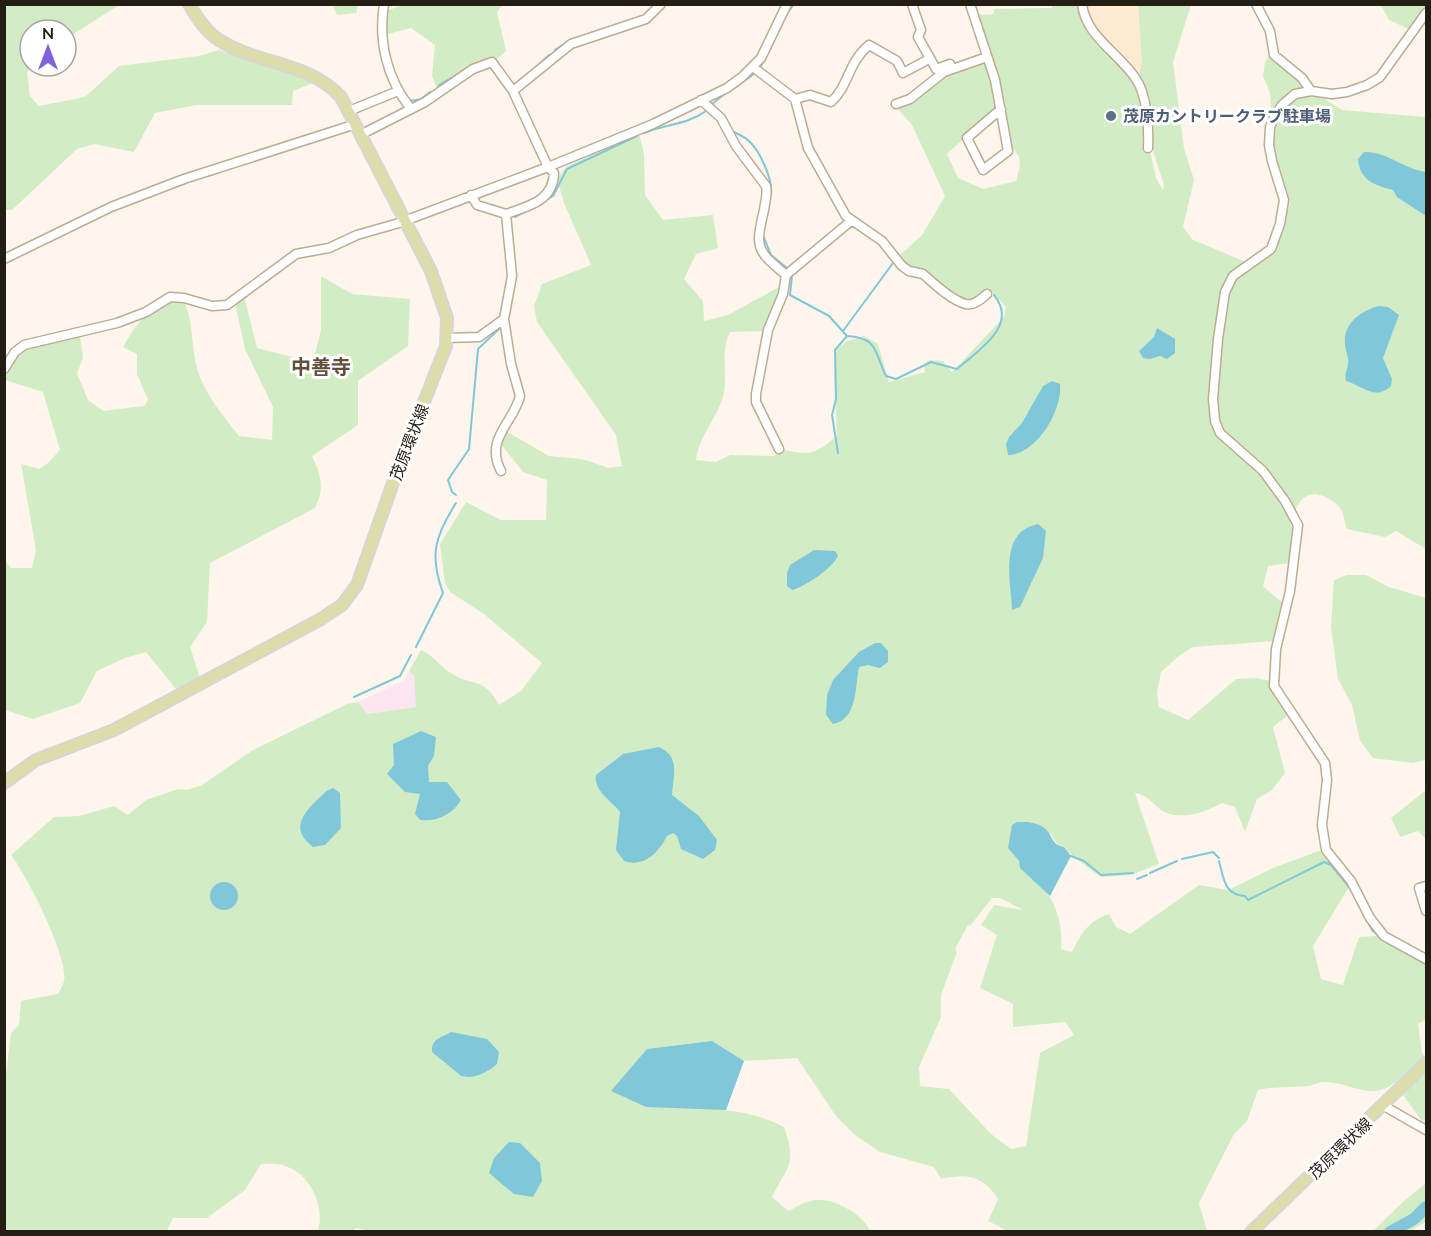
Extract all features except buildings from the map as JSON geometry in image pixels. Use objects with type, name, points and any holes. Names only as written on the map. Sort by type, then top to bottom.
[{"type":"main road","name":"茂原環状線","points":[[4,783],[36,760],[114,730],[291,636],[342,605],[357,585],[447,338],[444,305],[431,271],[359,129],[329,84],[314,74],[219,40],[198,19],[189,4]]},
{"type":"main road","name":"茂原環状線","points":[[1251,1232],[1426,1063]]},
{"type":"street","points":[[384,4],[381,25],[382,45],[398,91],[411,109]]},
{"type":"street","points":[[513,91],[571,44],[646,20],[661,4]]},
{"type":"street","points":[[912,4],[921,30],[918,37],[936,69],[952,63],[958,66]]},
{"type":"street","points":[[970,4],[1001,109],[1008,151],[983,170],[967,138],[1001,109]]},
{"type":"street","points":[[1082,4],[1090,29],[1136,79],[1141,90],[1148,148]]},
{"type":"street","points":[[1256,4],[1270,31],[1274,55],[1302,78],[1311,91]]},
{"type":"street","points":[[4,369],[15,352],[24,345],[117,322],[146,312],[170,297],[184,298],[212,306],[227,305],[296,254],[329,248],[548,167],[653,124],[727,88],[753,67],[761,58],[784,6]]},
{"type":"street","points":[[1426,13],[1384,73],[1367,86],[1339,94],[1311,91],[1294,94],[1282,105],[1270,127],[1272,161],[1284,200],[1282,216],[1271,249],[1233,276],[1225,292],[1218,339],[1214,399],[1215,422],[1220,433],[1263,471],[1285,501],[1298,525],[1290,591],[1276,649],[1274,686],[1325,763],[1327,780],[1322,825],[1326,850],[1351,881],[1370,918],[1384,936],[1426,959]]},
{"type":"street","points":[[795,99],[810,95],[831,102],[850,72],[855,56],[869,45],[897,61],[903,73],[929,59]]},
{"type":"street","points":[[896,104],[910,99],[944,72],[987,57]]},
{"type":"street","points":[[4,259],[111,207],[184,179],[359,129],[411,109],[485,63],[496,64],[513,91],[548,167],[554,173],[551,191],[535,204],[506,214],[477,205],[471,195]]},
{"type":"street","points":[[753,67],[795,99],[808,148],[842,210],[851,221],[882,241],[902,266],[909,271],[923,274],[931,285],[966,304],[975,303],[987,294]]},
{"type":"street","points":[[349,111],[398,91]]},
{"type":"street","points":[[701,100],[721,118],[736,146],[766,186],[767,194],[758,238],[765,256],[786,275]]},
{"type":"street","points":[[501,471],[495,460],[496,450],[506,421],[520,396],[511,364],[504,320],[512,276],[506,214]]},
{"type":"street","points":[[779,449],[756,402],[768,330],[783,294],[786,275],[851,221]]},
{"type":"street","points":[[447,338],[479,337],[504,320]]},
{"type":"street","points":[[1426,886],[1419,888],[1426,911]]},
{"type":"street","points":[[1384,1106],[1426,1130]]},
{"type":"shaded area","points":[[1085,5],[1138,5],[1142,63],[1139,73],[1096,33]]},
{"type":"shaded area","points":[[409,671],[414,675],[417,707],[367,714],[358,702],[405,680]]},
{"type":"green space","points":[[333,4],[358,5],[356,13],[337,15]]},
{"type":"green space","points":[[5,5],[119,5],[78,31],[78,18],[18,18],[18,78],[28,78],[30,96],[39,106],[85,97],[119,66],[199,56],[219,50],[315,82],[293,91],[292,105],[197,105],[155,113],[134,152],[94,144],[77,149],[12,210],[5,210]]},
{"type":"green space","points":[[402,5],[502,5],[497,12],[506,51],[494,62],[437,89],[432,76],[435,45],[411,28],[384,35],[384,12]]},
{"type":"green space","points":[[1051,5],[1079,5],[1086,29],[1136,88],[1156,178],[1163,190],[1164,185],[1152,148],[1146,92],[1139,73],[1142,63],[1138,5],[1191,5],[1173,62],[1184,148],[1194,180],[1183,227],[1193,240],[1246,262],[1273,253],[1290,203],[1274,161],[1270,93],[1263,76],[1265,62],[1270,54],[1306,87],[1342,110],[1426,117],[1426,549],[1396,531],[1385,537],[1347,529],[1342,512],[1334,502],[1318,494],[1306,497],[1295,511],[1291,563],[1268,566],[1263,586],[1286,606],[1275,641],[1193,647],[1161,672],[1157,693],[1159,707],[1188,720],[1236,679],[1256,678],[1271,681],[1288,715],[1273,727],[1285,773],[1271,791],[1257,799],[1245,832],[1235,807],[1222,803],[1196,814],[1181,816],[1163,811],[1144,796],[1135,793],[1159,864],[1131,875],[1102,877],[1081,863],[1064,847],[1059,847],[1051,834],[1017,822],[1012,825],[1017,858],[1026,872],[1047,892],[1060,924],[1061,949],[1072,952],[1086,928],[1109,914],[1116,927],[1130,934],[1199,885],[1228,890],[1273,868],[1319,851],[1326,854],[1351,884],[1313,946],[1321,979],[1343,985],[1359,937],[1378,934],[1426,963],[1426,1019],[1418,1024],[1422,1053],[1426,1059],[1426,1120],[1422,1121],[1394,1083],[1377,1091],[1323,1082],[1309,1086],[1258,1090],[1247,1121],[1234,1134],[1199,1203],[1207,1231],[1008,1231],[988,1221],[998,1199],[987,1185],[974,1178],[958,1176],[941,1179],[934,1167],[880,1152],[855,1135],[836,1116],[797,1058],[744,1061],[712,1041],[682,1047],[692,1107],[751,1115],[784,1127],[790,1149],[789,1164],[772,1197],[788,1211],[810,1201],[836,1203],[853,1212],[870,1231],[376,1232],[356,1228],[353,1231],[318,1231],[319,1212],[314,1192],[309,1184],[294,1170],[282,1165],[261,1164],[245,1190],[207,1218],[173,1218],[167,1231],[5,1232],[4,1090],[11,1033],[19,1025],[21,1001],[58,994],[64,981],[60,954],[45,916],[11,855],[54,817],[79,816],[114,806],[128,815],[146,800],[178,789],[187,790],[202,785],[253,750],[347,704],[358,702],[367,714],[416,707],[414,675],[409,671],[421,650],[451,673],[488,689],[499,705],[521,691],[542,663],[484,614],[450,592],[445,583],[440,544],[466,502],[501,520],[546,520],[547,480],[523,472],[500,443],[504,430],[549,456],[582,459],[609,468],[622,466],[616,435],[537,322],[534,306],[542,284],[591,265],[564,203],[557,179],[566,167],[639,132],[644,155],[645,195],[663,220],[713,215],[718,248],[696,254],[684,279],[703,301],[704,321],[728,315],[783,285],[765,331],[730,332],[725,347],[724,392],[718,410],[701,442],[696,460],[716,462],[730,455],[774,456],[781,449],[799,453],[811,452],[823,447],[837,436],[834,367],[837,349],[847,341],[864,336],[878,344],[889,382],[925,372],[924,364],[930,360],[943,361],[952,372],[1004,317],[1006,307],[991,291],[965,303],[907,269],[898,257],[922,235],[945,196],[912,125],[895,106],[949,74],[985,62],[996,99],[996,109],[947,154],[958,178],[983,189],[1016,181],[1020,166],[1019,157],[1008,139],[1004,99],[975,15],[994,14],[994,9],[1052,8]],"holes":[[[992,898],[1000,898],[1023,910],[994,905],[981,925],[997,935],[980,988],[1013,1004],[1013,1027],[1065,1022],[1074,1035],[1040,1053],[1026,1146],[1011,1149],[991,1134],[949,1089],[920,1086],[919,1067],[941,1017],[941,995],[957,952],[955,949],[968,925],[970,926]]]},
{"type":"green space","points":[[1381,5],[1426,5],[1426,11],[1411,30],[1389,20]]},
{"type":"green space","points":[[321,276],[352,294],[410,299],[408,346],[358,381],[358,425],[312,456],[321,482],[315,508],[210,563],[207,622],[190,647],[200,677],[176,689],[146,652],[125,658],[97,671],[80,703],[33,719],[5,710],[4,560],[11,568],[32,568],[36,550],[21,464],[39,469],[60,450],[43,392],[5,380],[7,368],[13,358],[32,346],[80,335],[83,358],[77,373],[88,400],[103,411],[144,406],[148,400],[137,374],[137,354],[123,347],[140,322],[154,308],[172,300],[183,299],[189,314],[194,356],[199,374],[213,402],[239,436],[272,440],[273,407],[245,349],[235,303],[244,296],[257,348],[313,362],[321,330]]},
{"type":"green space","points":[[1347,575],[1366,575],[1389,587],[1426,598],[1426,760],[1413,763],[1373,758],[1360,741],[1352,705],[1338,679],[1331,627],[1334,580]]},
{"type":"green space","points":[[1426,790],[1426,839],[1418,831],[1400,837],[1391,818]]},
{"type":"green space","points":[[1426,1183],[1426,1222],[1410,1231],[1373,1231],[1405,1200]]},
{"type":"water","points":[[1364,152],[1380,154],[1426,172],[1426,216],[1397,197],[1393,190],[1375,184],[1365,177],[1358,159]]},
{"type":"water","points":[[1379,306],[1388,307],[1399,315],[1383,358],[1392,379],[1391,386],[1380,392],[1374,392],[1346,381],[1348,361],[1345,337],[1354,319],[1365,311]]},
{"type":"water","points":[[1157,328],[1175,339],[1175,353],[1167,359],[1160,356],[1150,359],[1143,358],[1139,351],[1154,337]]},
{"type":"water","points":[[1052,381],[1060,384],[1060,395],[1046,429],[1028,448],[1008,455],[1006,444],[1009,437],[1022,423],[1043,386]]},
{"type":"water","points":[[1038,524],[1046,531],[1043,558],[1020,607],[1012,610],[1009,572],[1012,547],[1017,537],[1025,529]]},
{"type":"water","points":[[814,550],[835,551],[838,555],[832,565],[818,576],[792,590],[787,586],[787,573],[790,565]]},
{"type":"water","points":[[875,643],[881,643],[888,651],[888,662],[880,668],[868,665],[859,667],[851,709],[841,721],[833,724],[826,715],[827,695],[833,680],[859,652]]},
{"type":"water","points":[[421,731],[436,737],[434,756],[428,766],[429,782],[447,782],[461,800],[449,813],[426,820],[420,820],[415,814],[420,794],[405,792],[387,774],[394,765],[393,744]]},
{"type":"water","points":[[659,747],[666,751],[673,762],[672,795],[699,816],[717,840],[715,850],[703,859],[681,849],[677,836],[673,833],[667,836],[655,853],[638,862],[624,861],[616,850],[620,812],[600,791],[596,775],[623,754]]},
{"type":"water","points":[[333,788],[340,793],[341,828],[325,845],[313,847],[306,840],[300,828],[303,816],[326,791]]},
{"type":"water","points":[[1017,822],[1040,825],[1054,842],[1064,847],[1071,856],[1050,896],[1020,868],[1019,861],[1008,848],[1012,825]]},
{"type":"water","points":[[224,882],[234,886],[238,896],[234,906],[224,910],[214,906],[210,896],[214,886]]},
{"type":"water","points":[[451,1032],[487,1039],[499,1052],[497,1064],[485,1073],[475,1076],[460,1075],[432,1052],[435,1041]]},
{"type":"water","points":[[712,1041],[744,1061],[726,1110],[646,1107],[611,1091],[647,1049]]},
{"type":"water","points":[[509,1142],[520,1143],[540,1163],[542,1181],[533,1197],[514,1194],[489,1173],[494,1158]]},
{"type":"waterway","points":[[786,15],[794,4]]},
{"type":"waterway","points":[[570,40],[604,29]]},
{"type":"waterway","points":[[760,68],[774,41]]},
{"type":"waterway","points":[[555,50],[564,44]]},
{"type":"waterway","points":[[535,68],[549,55]]},
{"type":"waterway","points":[[478,63],[494,58],[505,74]]},
{"type":"waterway","points":[[439,85],[465,70]]},
{"type":"waterway","points":[[736,87],[754,74]]},
{"type":"waterway","points":[[411,101],[421,99],[430,92]]},
{"type":"waterway","points":[[712,104],[726,93]]},
{"type":"waterway","points":[[712,104],[724,116]]},
{"type":"waterway","points":[[644,133],[684,122],[706,111]]},
{"type":"waterway","points":[[732,131],[747,140],[757,152],[768,174],[771,194]]},
{"type":"waterway","points":[[534,208],[553,196],[567,169],[637,136]]},
{"type":"waterway","points":[[515,217],[526,211]]},
{"type":"waterway","points":[[511,223],[512,235]]},
{"type":"waterway","points":[[763,235],[771,255],[787,268]]},
{"type":"waterway","points":[[843,331],[893,263]]},
{"type":"waterway","points":[[792,276],[790,295],[829,316],[847,336]]},
{"type":"waterway","points":[[838,453],[832,415],[836,399],[835,350],[847,336],[857,337],[870,343],[877,353],[886,376],[896,379],[931,362],[957,369],[985,345],[999,327],[1002,317],[1000,306],[994,295]]},
{"type":"waterway","points":[[508,321],[511,303]]},
{"type":"waterway","points":[[456,495],[452,492],[448,480],[469,449],[478,349],[499,329]]},
{"type":"waterway","points":[[416,647],[443,593],[436,568],[436,546],[443,526],[456,503]]},
{"type":"waterway","points":[[354,697],[400,676],[411,655]]},
{"type":"waterway","points":[[1182,859],[1213,852],[1219,858]]},
{"type":"waterway","points":[[1071,856],[1084,861],[1101,875],[1133,873]]},
{"type":"waterway","points":[[1150,873],[1177,861]]},
{"type":"waterway","points":[[1219,861],[1226,885],[1233,893],[1245,896],[1248,900],[1324,862],[1331,865],[1350,888]]},
{"type":"waterway","points":[[1137,879],[1147,875]]},
{"type":"waterway","points":[[1365,916],[1372,930],[1383,940]]},
{"type":"waterway","points":[[1388,943],[1426,964]]},
{"type":"waterway","points":[[1390,1232],[1414,1219],[1426,1207]]},
{"type":"place","name":"茂原カントリークラブ駐車場","points":[[1111,116]]},
{"type":"district","name":"中善寺","points":[[321,366]]}]
